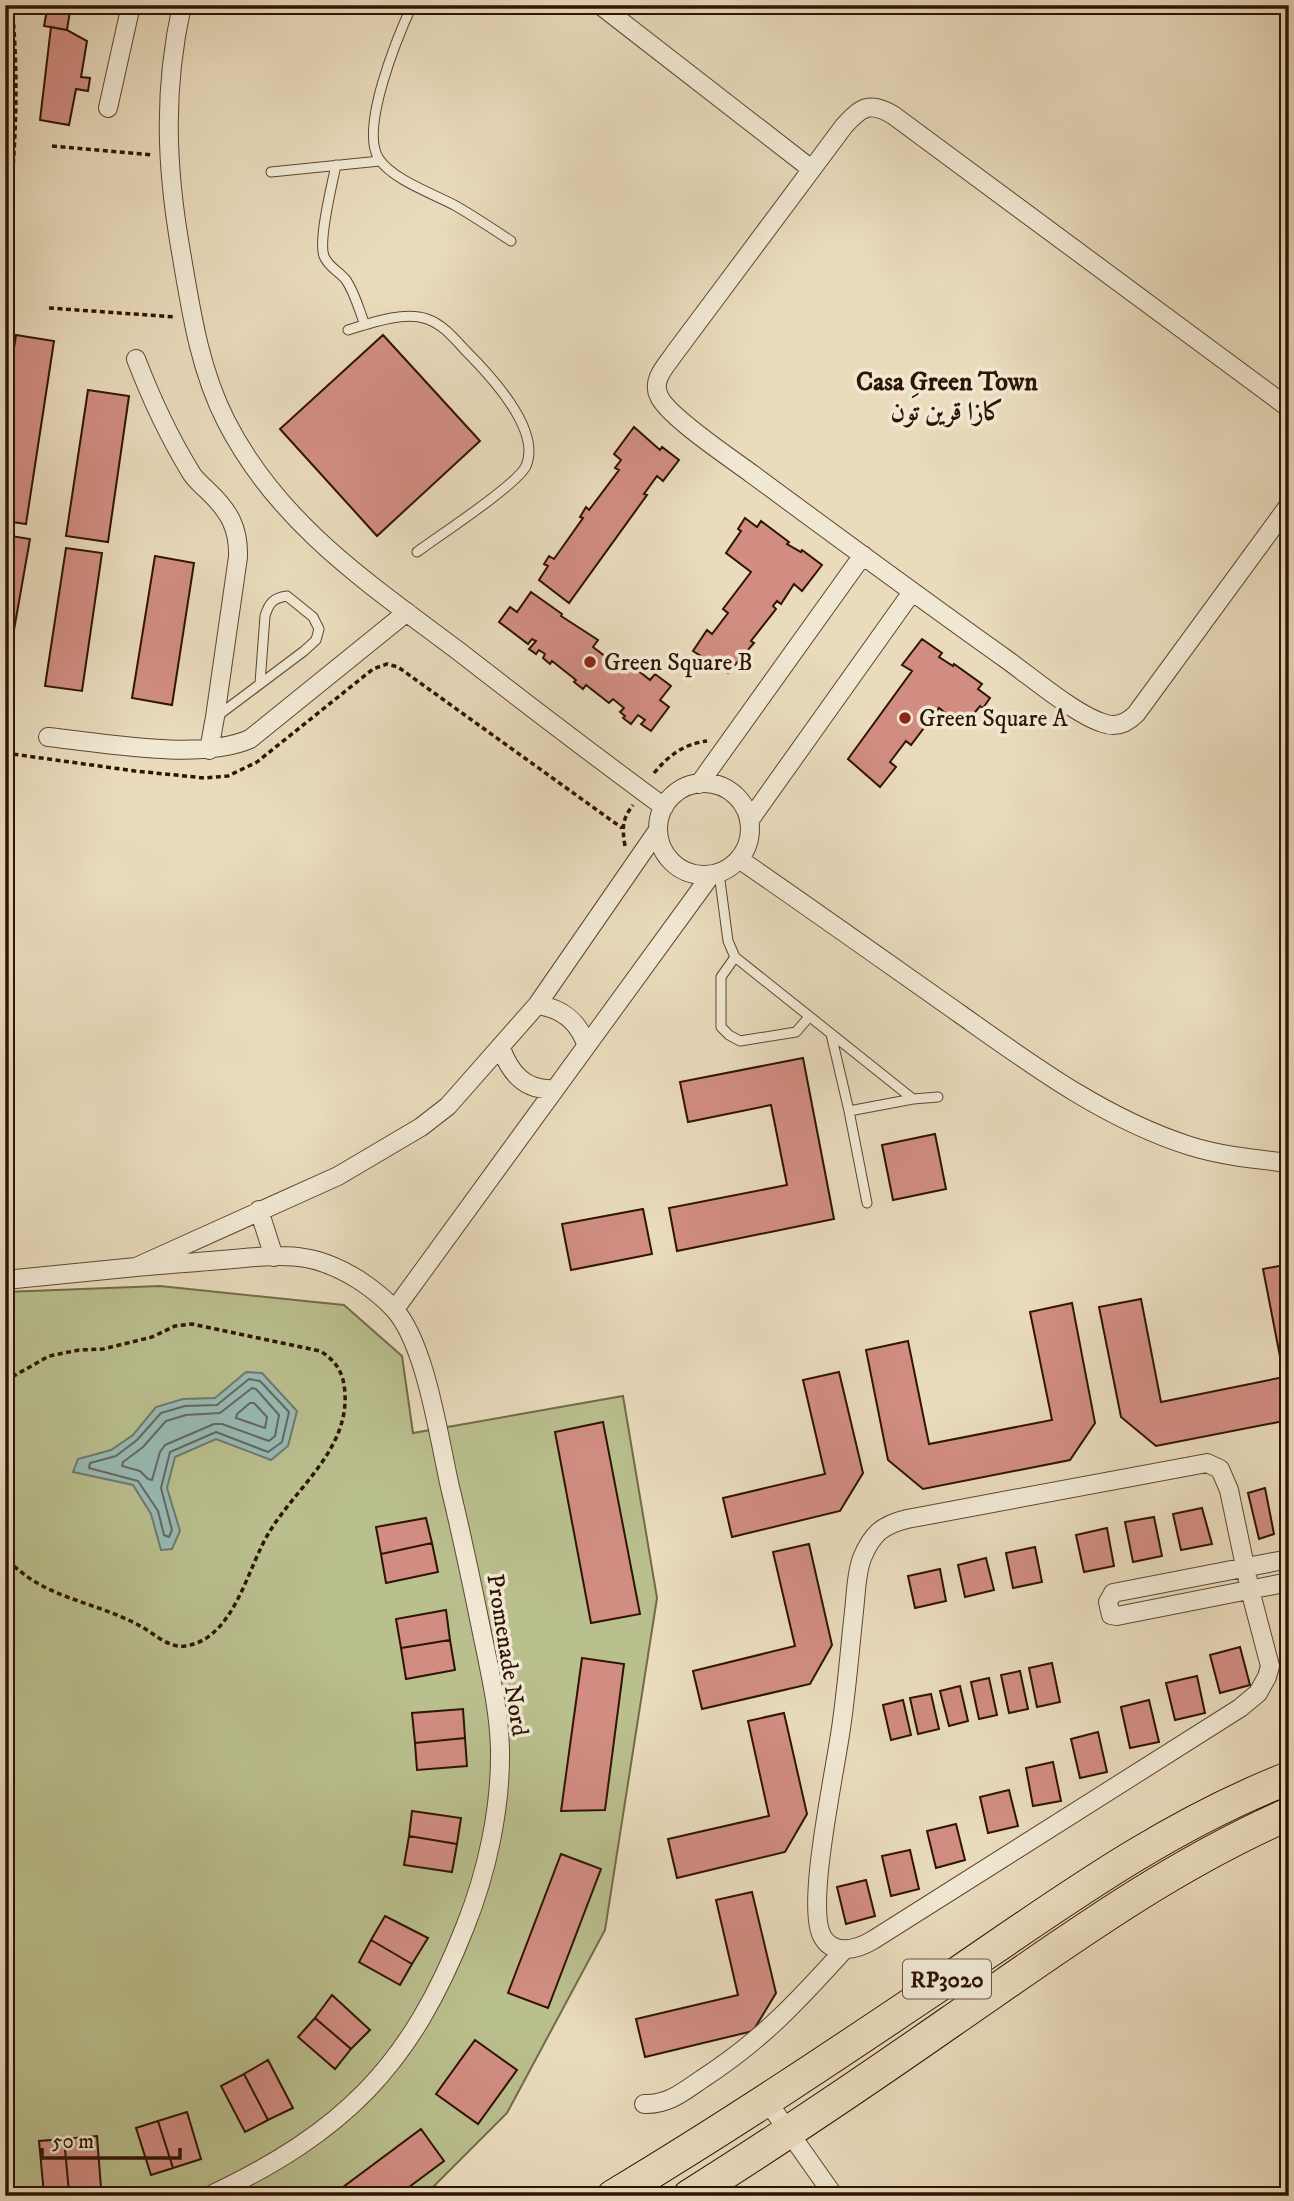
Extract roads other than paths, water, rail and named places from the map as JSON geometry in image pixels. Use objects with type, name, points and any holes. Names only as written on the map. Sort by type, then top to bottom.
[{"type":"highway","name":"RP3020","points":[[613,2196],[767,2101],[1150,1845],[1246,1795],[1289,1778]]},
{"type":"highway","name":"RP3020","points":[[689,2196],[789,2133],[1079,1932],[1214,1850],[1289,1814]]},
{"type":"street","points":[[108,108],[131,5]]},
{"type":"street","points":[[182,5],[176,31],[168,99],[169,156],[179,240],[192,318],[202,358],[225,420],[256,472],[289,511],[353,573],[664,807]]},
{"type":"street","points":[[600,5],[810,169]]},
{"type":"street","points":[[1286,514],[1130,720],[1119,725],[1103,723],[1080,711],[912,592],[700,435],[664,405],[656,390],[660,375],[674,354],[810,169],[853,115],[872,107],[884,109],[1289,408]]},
{"type":"street","points":[[136,359],[152,400],[192,475],[221,503],[236,526],[238,557],[209,750]]},
{"type":"street","points":[[699,784],[863,555]]},
{"type":"street","points":[[749,821],[912,592]]},
{"type":"street","points":[[48,737],[209,750],[234,746],[250,739],[407,612]]},
{"type":"street","points":[[136,1267],[338,1176],[410,1135],[448,1105],[537,1005],[658,830],[664,807],[682,789],[699,784],[716,785],[731,792],[743,805],[749,821],[749,837],[744,852],[733,865],[715,874],[586,1044],[395,1309]]},
{"type":"street","points":[[658,830],[661,846],[674,865],[688,873],[715,874]]},
{"type":"street","points":[[738,859],[1047,1075],[1105,1110],[1166,1138],[1198,1149],[1250,1160],[1289,1163]]},
{"type":"street","points":[[537,1005],[552,1008],[571,1019],[586,1044]]},
{"type":"street","points":[[501,1048],[518,1079],[531,1086],[554,1089]]},
{"type":"street","points":[[259,1210],[274,1257]]},
{"type":"street","name":"Promenade Nord","points":[[5,1280],[274,1257],[303,1258],[336,1268],[375,1292],[395,1309],[415,1341],[461,1529],[494,1692],[499,1767],[488,1857],[471,1912],[447,1973],[415,2032],[389,2067],[336,2119],[297,2149],[253,2175],[209,2196]]},
{"type":"street","points":[[1207,1463],[1224,1474],[1246,1568],[1270,1666],[1261,1688],[1251,1699],[873,1940],[860,1947],[844,1950],[830,1945],[821,1936],[817,1918],[819,1868],[842,1723],[859,1568],[867,1548],[881,1529],[907,1518],[1207,1463]]},
{"type":"street","points":[[1289,1559],[1114,1593],[1108,1602],[1111,1615],[1116,1616],[1289,1582]]},
{"type":"street","points":[[644,2104],[668,2101],[735,2058],[776,2024],[844,1950]]},
{"type":"street","points":[[767,2101],[834,2196]]},
{"type":"lane","points":[[412,5],[387,72],[372,131],[372,142],[380,161],[396,174],[457,206],[511,241]]},
{"type":"lane","points":[[271,172],[380,161]]},
{"type":"lane","points":[[336,165],[323,238],[323,253],[325,260],[352,289],[365,325]]},
{"type":"lane","points":[[348,330],[415,316],[438,324],[496,383],[518,417],[529,446],[525,468],[518,477],[417,552]]},
{"type":"lane","points":[[215,717],[304,651],[316,640],[319,629],[313,617],[287,596],[276,597],[268,605],[260,683]]},
{"type":"lane","points":[[715,874],[728,941],[736,957],[913,1099]]},
{"type":"lane","points":[[736,957],[721,977],[721,1027],[729,1035],[740,1041],[796,1032],[809,1017]]},
{"type":"lane","points":[[831,1034],[867,1203]]},
{"type":"lane","points":[[849,1111],[937,1097]]},
{"type":"water","points":[[246,1372],[262,1373],[297,1411],[288,1446],[271,1460],[216,1439],[175,1457],[167,1488],[180,1531],[172,1549],[161,1550],[151,1514],[133,1485],[73,1472],[78,1459],[111,1450],[133,1435],[156,1407],[183,1399],[215,1398]]},
{"type":"place","name":"Green Square B","points":[[590,662]]},
{"type":"place","name":"Green Square A","points":[[905,718]]},
{"type":"district","name":"Casa Green Town كازا قرين تَون","points":[[947,396]]}]
